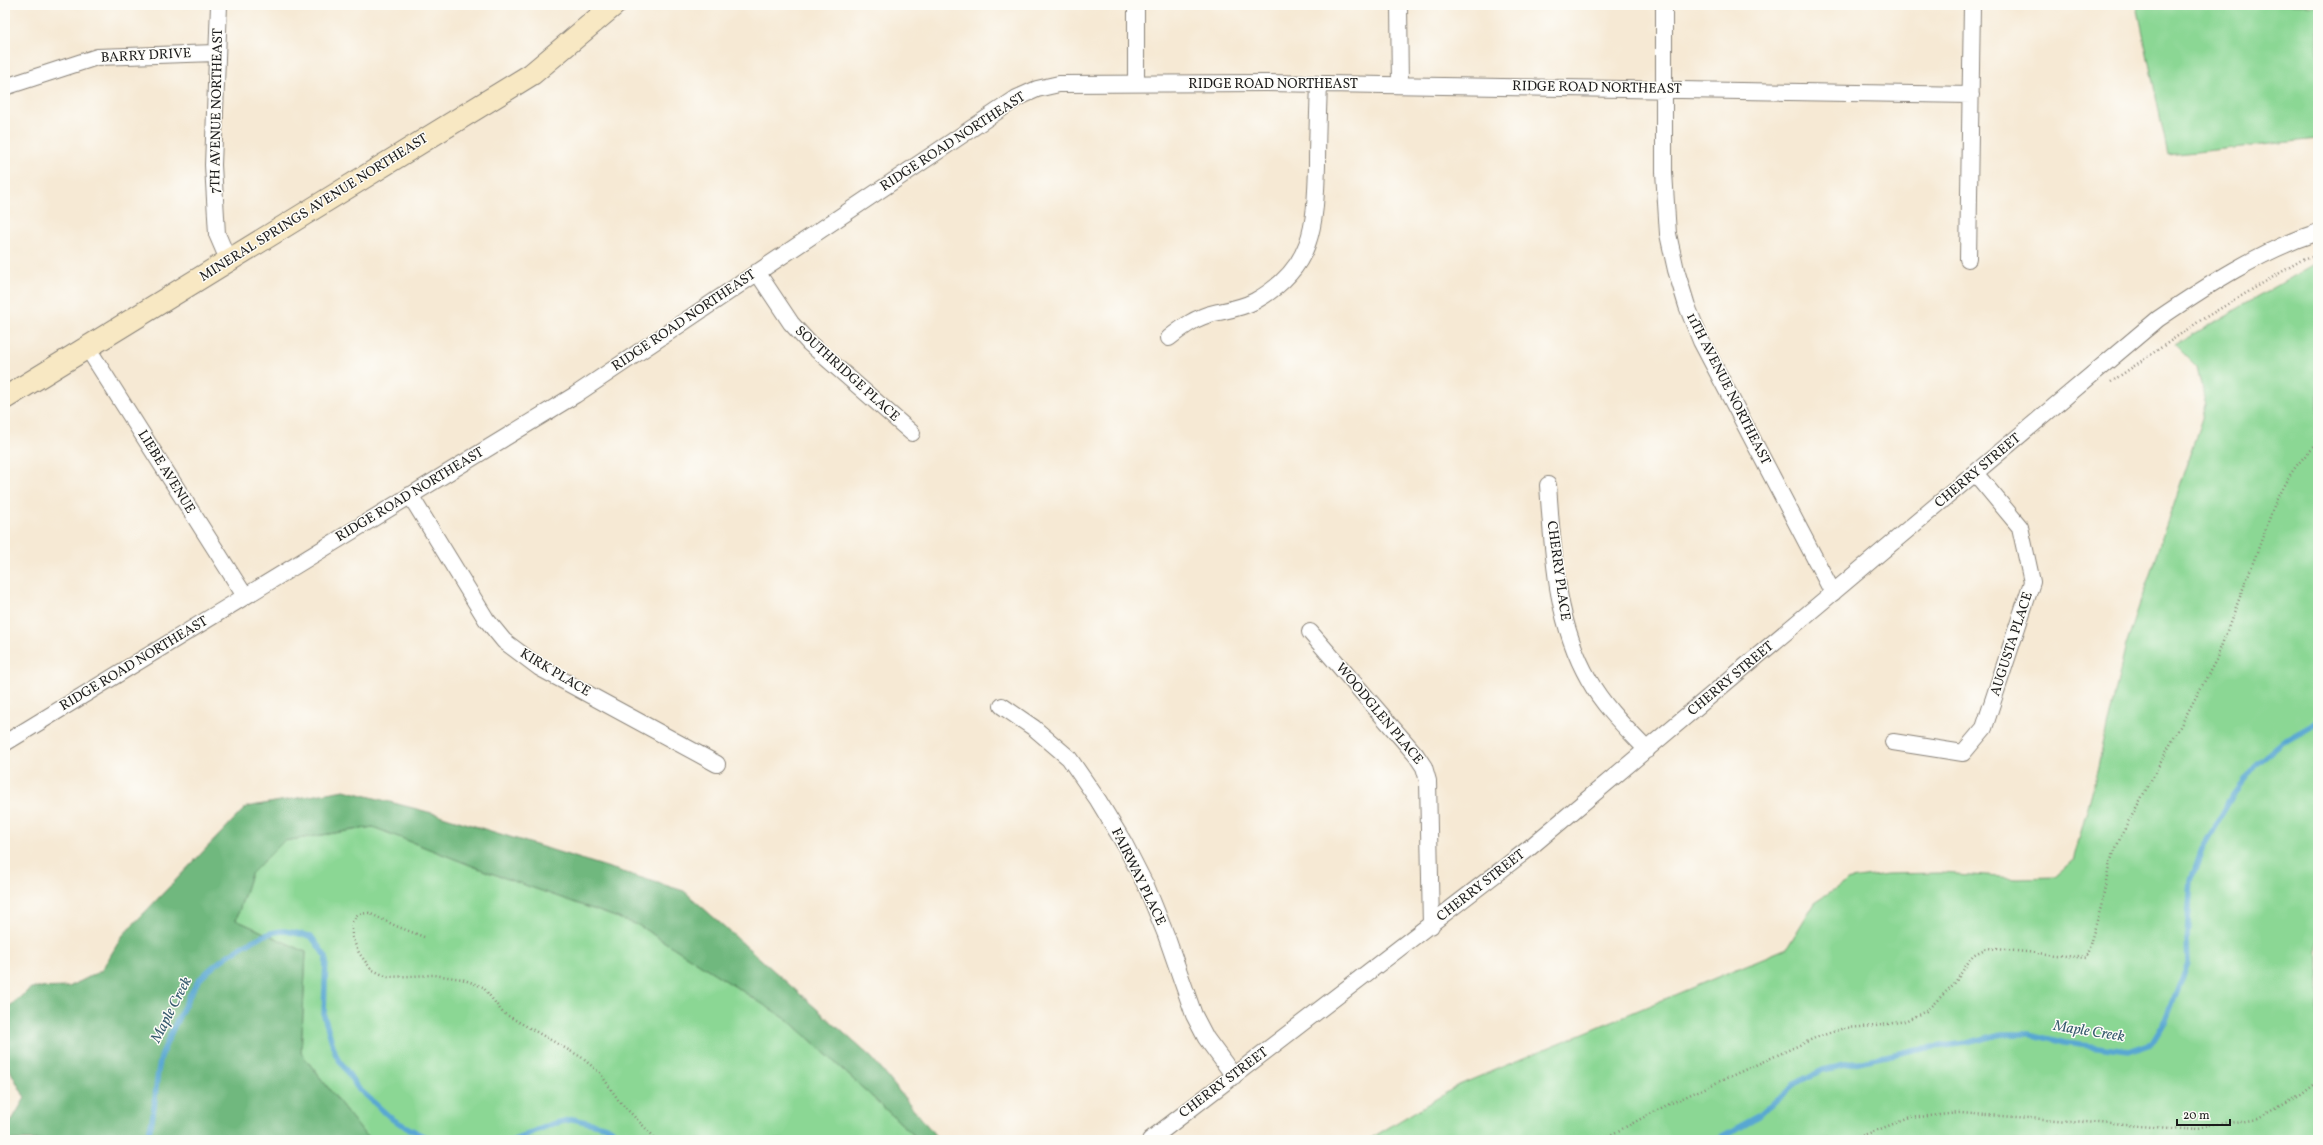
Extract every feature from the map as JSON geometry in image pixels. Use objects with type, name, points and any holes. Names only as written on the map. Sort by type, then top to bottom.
[{"type":"main road","name":"MINERAL SPRINGS AVENUE NORTHEAST","points":[[5,398],[229,262],[532,74],[614,5]]},
{"type":"street","name":"7TH AVENUE NORTHEAST","points":[[219,5],[212,165],[217,234],[229,262]]},
{"type":"street","points":[[1136,5],[1136,83]]},
{"type":"street","points":[[1399,5],[1400,85]]},
{"type":"street","name":"11TH AVENUE NORTHEAST","points":[[1664,5],[1666,90],[1665,204],[1668,234],[1686,306],[1701,340],[1833,593]]},
{"type":"street","points":[[1968,260],[1972,5]]},
{"type":"street","name":"BARRY DRIVE","points":[[6,88],[97,58],[216,53]]},
{"type":"street","name":"RIDGE ROAD NORTHEAST","points":[[5,743],[576,395],[1017,98],[1038,89],[1059,84],[1318,84],[1970,95]]},
{"type":"street","points":[[1169,338],[1190,322],[1253,302],[1273,290],[1290,274],[1303,255],[1310,237],[1316,214],[1318,84]]},
{"type":"street","name":"CHERRY STREET","points":[[1150,1140],[1431,926],[1527,850],[2164,315],[2207,285],[2259,256],[2318,232]]},
{"type":"street","name":"SOUTHRIDGE PLACE","points":[[757,272],[791,323],[809,343],[912,433]]},
{"type":"street","name":"LIEBE AVENUE","points":[[87,347],[245,596]]},
{"type":"street","name":"AUGUSTA PLACE","points":[[1893,742],[1963,753],[1984,728],[2032,582],[2020,527],[1975,473]]},
{"type":"street","name":"CHERRY PLACE","points":[[1548,485],[1557,587],[1564,619],[1574,651],[1589,680],[1607,708],[1646,750]]},
{"type":"street","name":"KIRK PLACE","points":[[410,495],[486,620],[504,641],[540,668],[717,764]]},
{"type":"street","name":"WOODGLEN PLACE","points":[[1310,632],[1416,755],[1424,768],[1428,781],[1431,926]]},
{"type":"street","name":"FAIRWAY PLACE","points":[[1002,706],[1034,728],[1069,758],[1098,800],[1124,843],[1147,888],[1166,935],[1194,1015],[1206,1038],[1234,1076]]},
{"type":"path","points":[[1601,1140],[1665,1106],[1815,1038],[1844,1028],[1876,1026],[1905,1021],[1926,1011],[1954,984],[1973,955],[1987,948],[2086,958],[2101,907],[2110,862],[2122,834],[2216,660],[2268,523],[2274,501],[2291,473],[2318,444]]},
{"type":"path","points":[[424,937],[396,926],[369,912],[358,914],[352,922],[352,937],[359,953],[371,969],[387,977],[434,974],[462,979],[483,987],[503,1013],[581,1057],[600,1073],[619,1101],[657,1140]]},
{"type":"path","points":[[1851,1140],[1909,1118],[1959,1113],[2196,1130],[2258,1119],[2300,1096],[2318,1082]]},
{"type":"green space","points":[[2137,5],[2318,5],[2318,139],[2168,155]]},
{"type":"green space","points":[[2318,262],[2318,1140],[1368,1140],[1459,1085],[1787,948],[1815,902],[1850,879],[1887,874],[1940,873],[2017,878],[2055,877],[2073,861],[2093,788],[2126,645],[2206,406],[2197,367],[2175,345]]},
{"type":"green space","points":[[344,790],[436,814],[684,891],[872,1058],[939,1140],[919,1140],[791,1022],[638,925],[488,872],[373,827],[284,841],[251,874],[236,920],[306,952],[301,1053],[365,1135],[376,1140],[5,1140],[5,1132],[25,1098],[5,1061],[5,1010],[31,988],[69,987],[101,971],[123,935],[246,807]]},
{"type":"green space","points":[[373,827],[488,872],[638,925],[791,1022],[919,1140],[376,1140],[365,1135],[301,1053],[306,952],[236,920],[251,874],[284,841]]},
{"type":"waterway","name":"Maple Creek","points":[[1715,1140],[1759,1116],[1793,1085],[1823,1070],[1863,1061],[1918,1049],[1967,1043],[2002,1034],[2030,1034],[2065,1043],[2129,1051],[2152,1043],[2166,1020],[2188,963],[2187,937],[2191,880],[2202,849],[2233,795],[2258,763],[2286,740],[2318,722]]},
{"type":"waterway","name":"Maple Creek","points":[[146,1140],[150,1130],[157,1075],[162,1054],[180,1014],[197,983],[217,963],[251,941],[274,932],[284,931],[311,936],[326,957],[324,1016],[336,1055],[357,1087],[392,1119],[430,1140]]},
{"type":"waterway","name":"Maple Creek","points":[[514,1140],[552,1124],[573,1119],[607,1127],[627,1140]]}]
